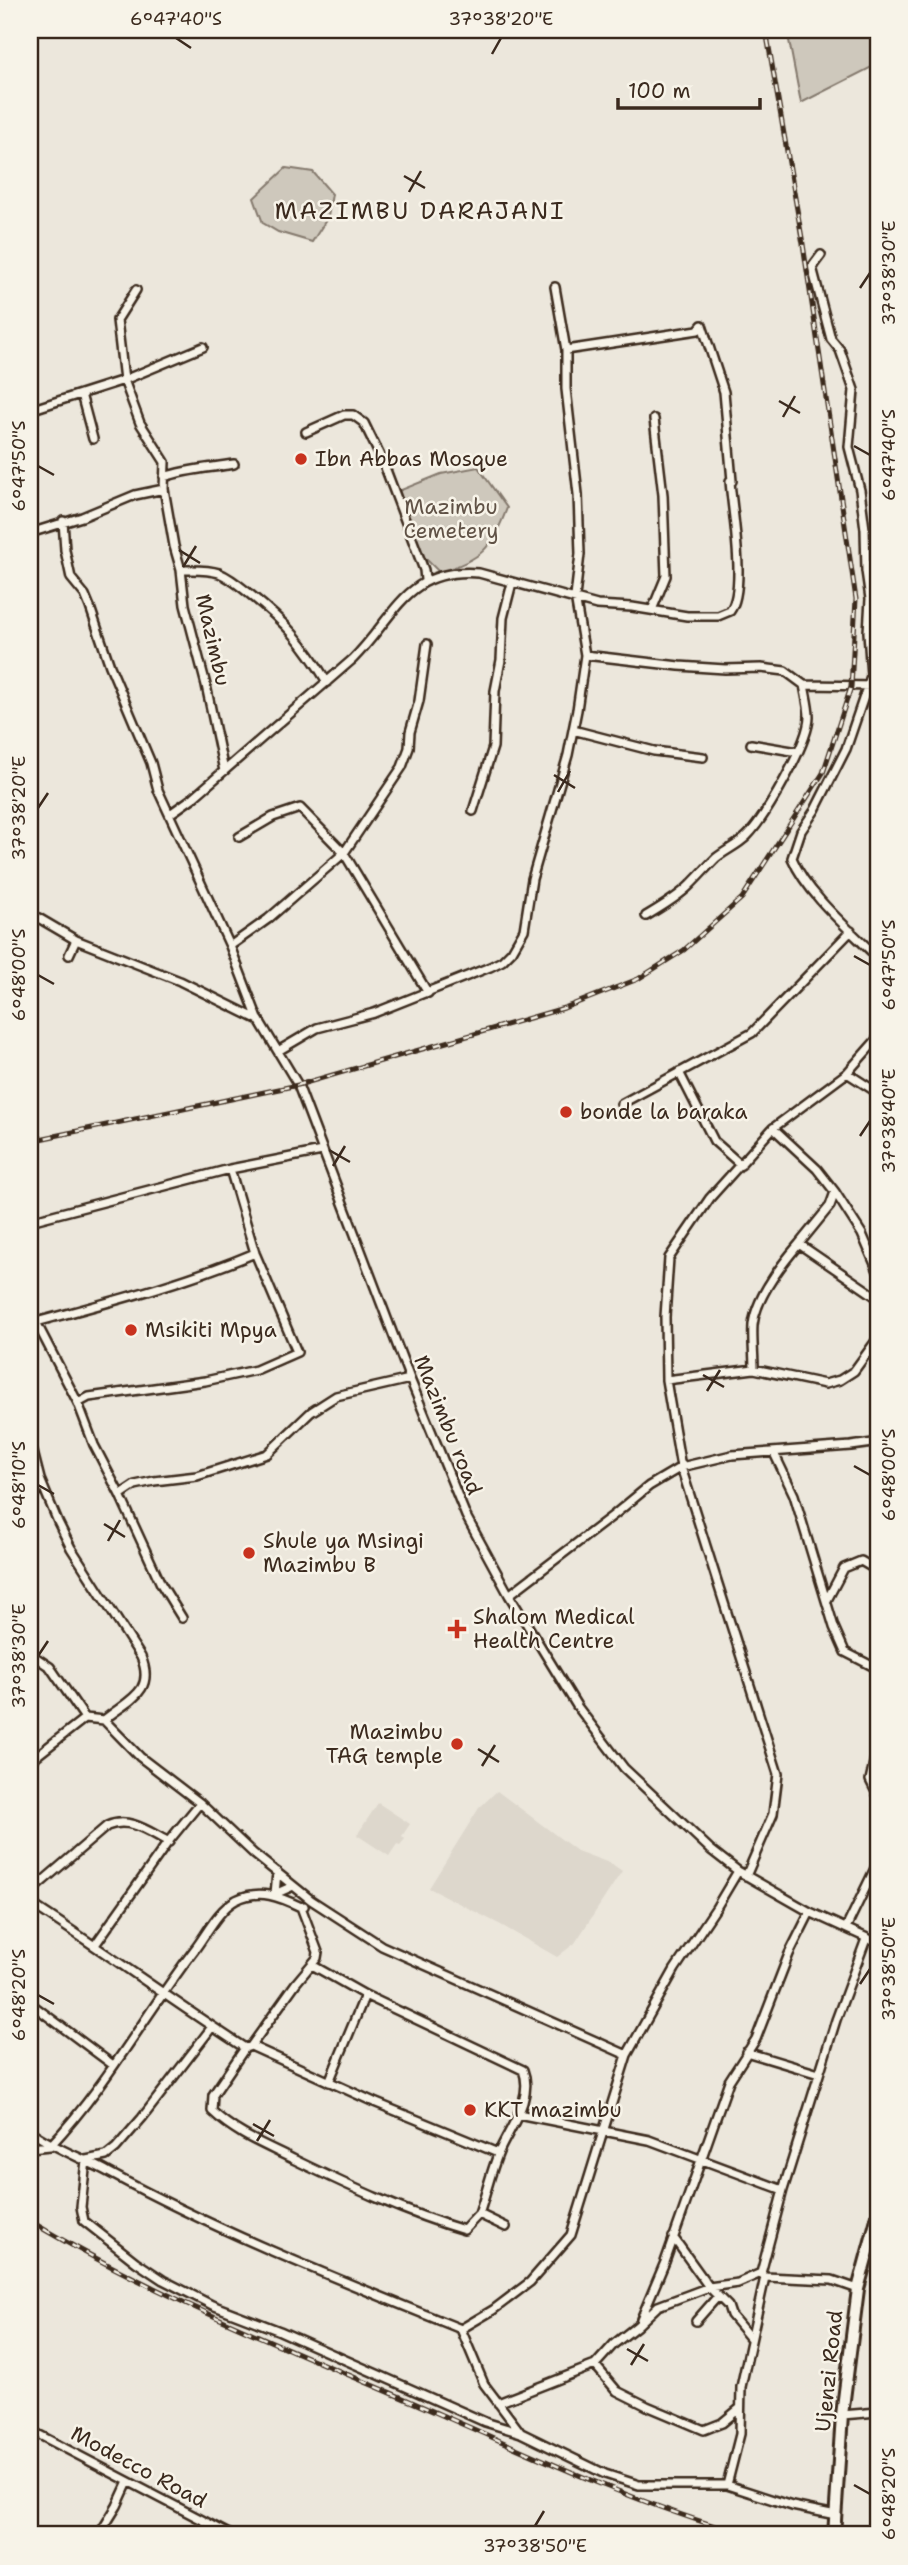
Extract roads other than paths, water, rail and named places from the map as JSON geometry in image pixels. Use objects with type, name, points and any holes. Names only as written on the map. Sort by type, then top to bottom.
[{"type":"street","points":[[821,255],[812,267],[815,283],[831,339],[840,350],[854,390],[849,447],[860,490],[865,529],[870,599],[868,632],[874,685],[846,750],[801,831],[792,858],[806,881],[878,958]]},
{"type":"street","points":[[278,1051],[317,1028],[374,1013],[502,961],[521,938],[532,879],[568,755],[585,655],[575,597],[580,554],[578,494],[566,389],[566,350],[555,287]]},
{"type":"street","points":[[136,290],[117,320],[124,380],[140,423],[166,462],[164,477],[187,469],[201,470],[234,464]]},
{"type":"street","points":[[170,814],[194,797],[371,642],[399,602],[425,580],[461,572],[479,573],[597,605],[687,616],[718,616],[730,611],[737,599],[738,577],[724,393],[702,326],[698,330],[566,350]]},
{"type":"street","points":[[30,410],[124,380],[203,347]]},
{"type":"street","points":[[81,394],[93,439]]},
{"type":"street","points":[[306,432],[344,415],[352,415],[364,423],[383,461],[424,570],[425,580]]},
{"type":"street","points":[[652,610],[666,576],[663,495],[654,419]]},
{"type":"street","name":"Mazimbu","points":[[164,477],[163,489],[181,570],[185,605],[206,685],[224,771]]},
{"type":"street","points":[[30,533],[82,517],[135,495],[163,489]]},
{"type":"street","name":"Mazimbu road","points":[[63,521],[65,550],[72,578],[90,607],[110,666],[170,814],[230,946],[259,1020],[298,1085],[410,1380],[466,1516],[509,1595],[577,1706],[624,1768],[710,1850],[746,1876],[810,1912],[878,1943]]},
{"type":"street","points":[[181,570],[206,570],[234,581],[286,624],[306,648],[327,682]]},
{"type":"street","points":[[473,811],[493,747],[495,691],[501,660],[503,618],[512,583]]},
{"type":"street","points":[[230,946],[268,919],[344,853],[402,767],[419,701],[427,645]]},
{"type":"street","points":[[585,655],[713,668],[773,669],[785,671],[804,685],[874,685]]},
{"type":"street","points":[[646,916],[668,903],[692,884],[710,864],[745,838],[774,797],[807,733],[809,718],[804,685]]},
{"type":"street","points":[[573,730],[654,751],[703,757]]},
{"type":"street","points":[[751,744],[797,752]]},
{"type":"street","points":[[239,837],[274,817],[300,808],[344,853],[428,993]]},
{"type":"street","points":[[30,913],[76,940],[180,981],[259,1020]]},
{"type":"street","points":[[621,1104],[752,1032],[851,931]]},
{"type":"street","points":[[69,955],[76,940]]},
{"type":"street","points":[[746,1876],[773,1814],[778,1774],[681,1467],[666,1380],[665,1317],[669,1258],[710,1198],[773,1128],[847,1073],[878,1038]]},
{"type":"street","points":[[679,1072],[714,1141],[741,1165]]},
{"type":"street","points":[[847,1073],[878,1093]]},
{"type":"street","points":[[773,1128],[817,1169],[835,1192],[862,1234],[878,1271]]},
{"type":"street","points":[[30,1221],[230,1169],[322,1152]]},
{"type":"street","points":[[78,1403],[89,1397],[205,1381],[256,1370],[297,1352],[255,1253],[230,1169]]},
{"type":"street","points":[[754,1369],[753,1322],[764,1294],[781,1264],[830,1206],[835,1192]]},
{"type":"street","points":[[799,1244],[878,1298]]},
{"type":"street","points":[[182,1618],[161,1584],[94,1445],[78,1403],[33,1325],[223,1267],[255,1253]]},
{"type":"street","points":[[666,1380],[754,1369],[825,1384],[841,1380],[853,1371],[878,1338]]},
{"type":"street","points":[[868,1352],[878,1357]]},
{"type":"street","points":[[120,1495],[135,1485],[197,1476],[267,1454],[311,1412],[336,1396],[410,1380]]},
{"type":"street","points":[[30,1440],[41,1486],[30,1496]]},
{"type":"street","points":[[509,1595],[649,1486],[681,1467],[732,1455],[877,1442]]},
{"type":"street","points":[[774,1453],[794,1495],[845,1652],[878,1669]]},
{"type":"street","points":[[40,1479],[71,1548],[145,1668],[146,1680],[142,1689],[104,1720]]},
{"type":"street","points":[[827,1600],[844,1568],[862,1561],[878,1571]]},
{"type":"street","points":[[30,1648],[33,1658],[50,1667],[85,1718]]},
{"type":"street","points":[[30,1761],[85,1718],[104,1720],[140,1757],[200,1803],[293,1886],[382,1946],[627,2055]]},
{"type":"street","points":[[878,1745],[870,1780],[878,1797]]},
{"type":"street","points":[[95,1945],[200,1803]]},
{"type":"street","points":[[30,1892],[107,1826],[116,1822],[129,1822],[169,1842]]},
{"type":"street","points":[[846,1928],[878,1862]]},
{"type":"street","points":[[461,2329],[493,2310],[530,2282],[571,2235],[627,2055],[675,1969],[738,1871]]},
{"type":"street","points":[[275,1894],[277,1872]]},
{"type":"street","points":[[30,2148],[50,2146],[70,2125],[161,1994],[226,1908],[245,1896],[275,1894],[293,1886]]},
{"type":"street","points":[[275,1894],[301,1907],[318,1952],[317,1958],[213,2095],[212,2111],[230,2128],[337,2180],[439,2223],[464,2230],[479,2214],[498,2153],[519,2114],[527,2079],[523,2070],[365,1996],[312,1965]]},
{"type":"street","points":[[301,1907],[311,1900]]},
{"type":"street","points":[[30,1903],[95,1945],[161,1994],[248,2047],[498,2153]]},
{"type":"street","points":[[637,2326],[656,2284],[729,2081],[756,2039],[789,1954],[810,1912]]},
{"type":"street","points":[[727,2485],[740,2434],[739,2409],[763,2275],[783,2190],[819,2074],[866,1939]]},
{"type":"street","points":[[329,2082],[365,1996]]},
{"type":"street","points":[[30,2003],[113,2065]]},
{"type":"street","points":[[86,2160],[106,2156],[116,2148],[212,2027]]},
{"type":"street","points":[[746,2052],[819,2074]]},
{"type":"street","points":[[519,2114],[649,2140],[783,2190]]},
{"type":"street","points":[[30,2131],[50,2146],[86,2160],[149,2194],[299,2263],[461,2329],[484,2384],[521,2433]]},
{"type":"street","points":[[86,2160],[81,2207],[84,2221],[135,2262],[212,2305],[280,2331],[485,2422],[521,2433],[605,2474],[639,2485],[727,2485],[792,2506],[836,2515]]},
{"type":"street","points":[[479,2214],[506,2227]]},
{"type":"street","name":"Ujenzi Road","points":[[834,2535],[842,2414],[858,2289],[873,2248],[878,2214]]},
{"type":"street","points":[[673,2237],[751,2339]]},
{"type":"street","points":[[498,2403],[595,2365],[614,2344],[658,2306],[709,2287],[738,2283],[763,2275],[832,2280],[858,2289]]},
{"type":"street","points":[[695,2321],[718,2296]]},
{"type":"street","points":[[595,2365],[617,2391],[704,2430],[722,2423],[739,2409]]},
{"type":"street","points":[[842,2414],[878,2412]]},
{"type":"street","name":"Modecco Road","points":[[30,2430],[231,2535]]},
{"type":"street","points":[[99,2535],[128,2482]]},
{"type":"railway","points":[[30,1141],[298,1085],[564,1008],[638,979],[684,950],[742,898],[823,773],[851,687],[856,599],[803,244],[766,30]]},
{"type":"railway","points":[[30,2221],[122,2272],[266,2339],[618,2491],[745,2535]]},
{"type":"place","name":"Ibn Abbas Mosque","points":[[301,459]]},
{"type":"place","name":"bonde la baraka","points":[[566,1112]]},
{"type":"place","name":"Msikiti Mpya","points":[[131,1330]]},
{"type":"place","name":"Shule ya Msingi Mazimbu B","points":[[249,1553]]},
{"type":"place","name":"Shalom Medical Health Centre","points":[[457,1629]]},
{"type":"place","name":"Mazimbu TAG temple","points":[[457,1744]]},
{"type":"place","name":"KKT mazimbu","points":[[470,2110]]},
{"type":"district","name":"MAZIMBU DARAJANI","points":[[420,211]]},
{"type":"park label","name":"Mazimbu Cemetery","points":[[451,519]]}]
